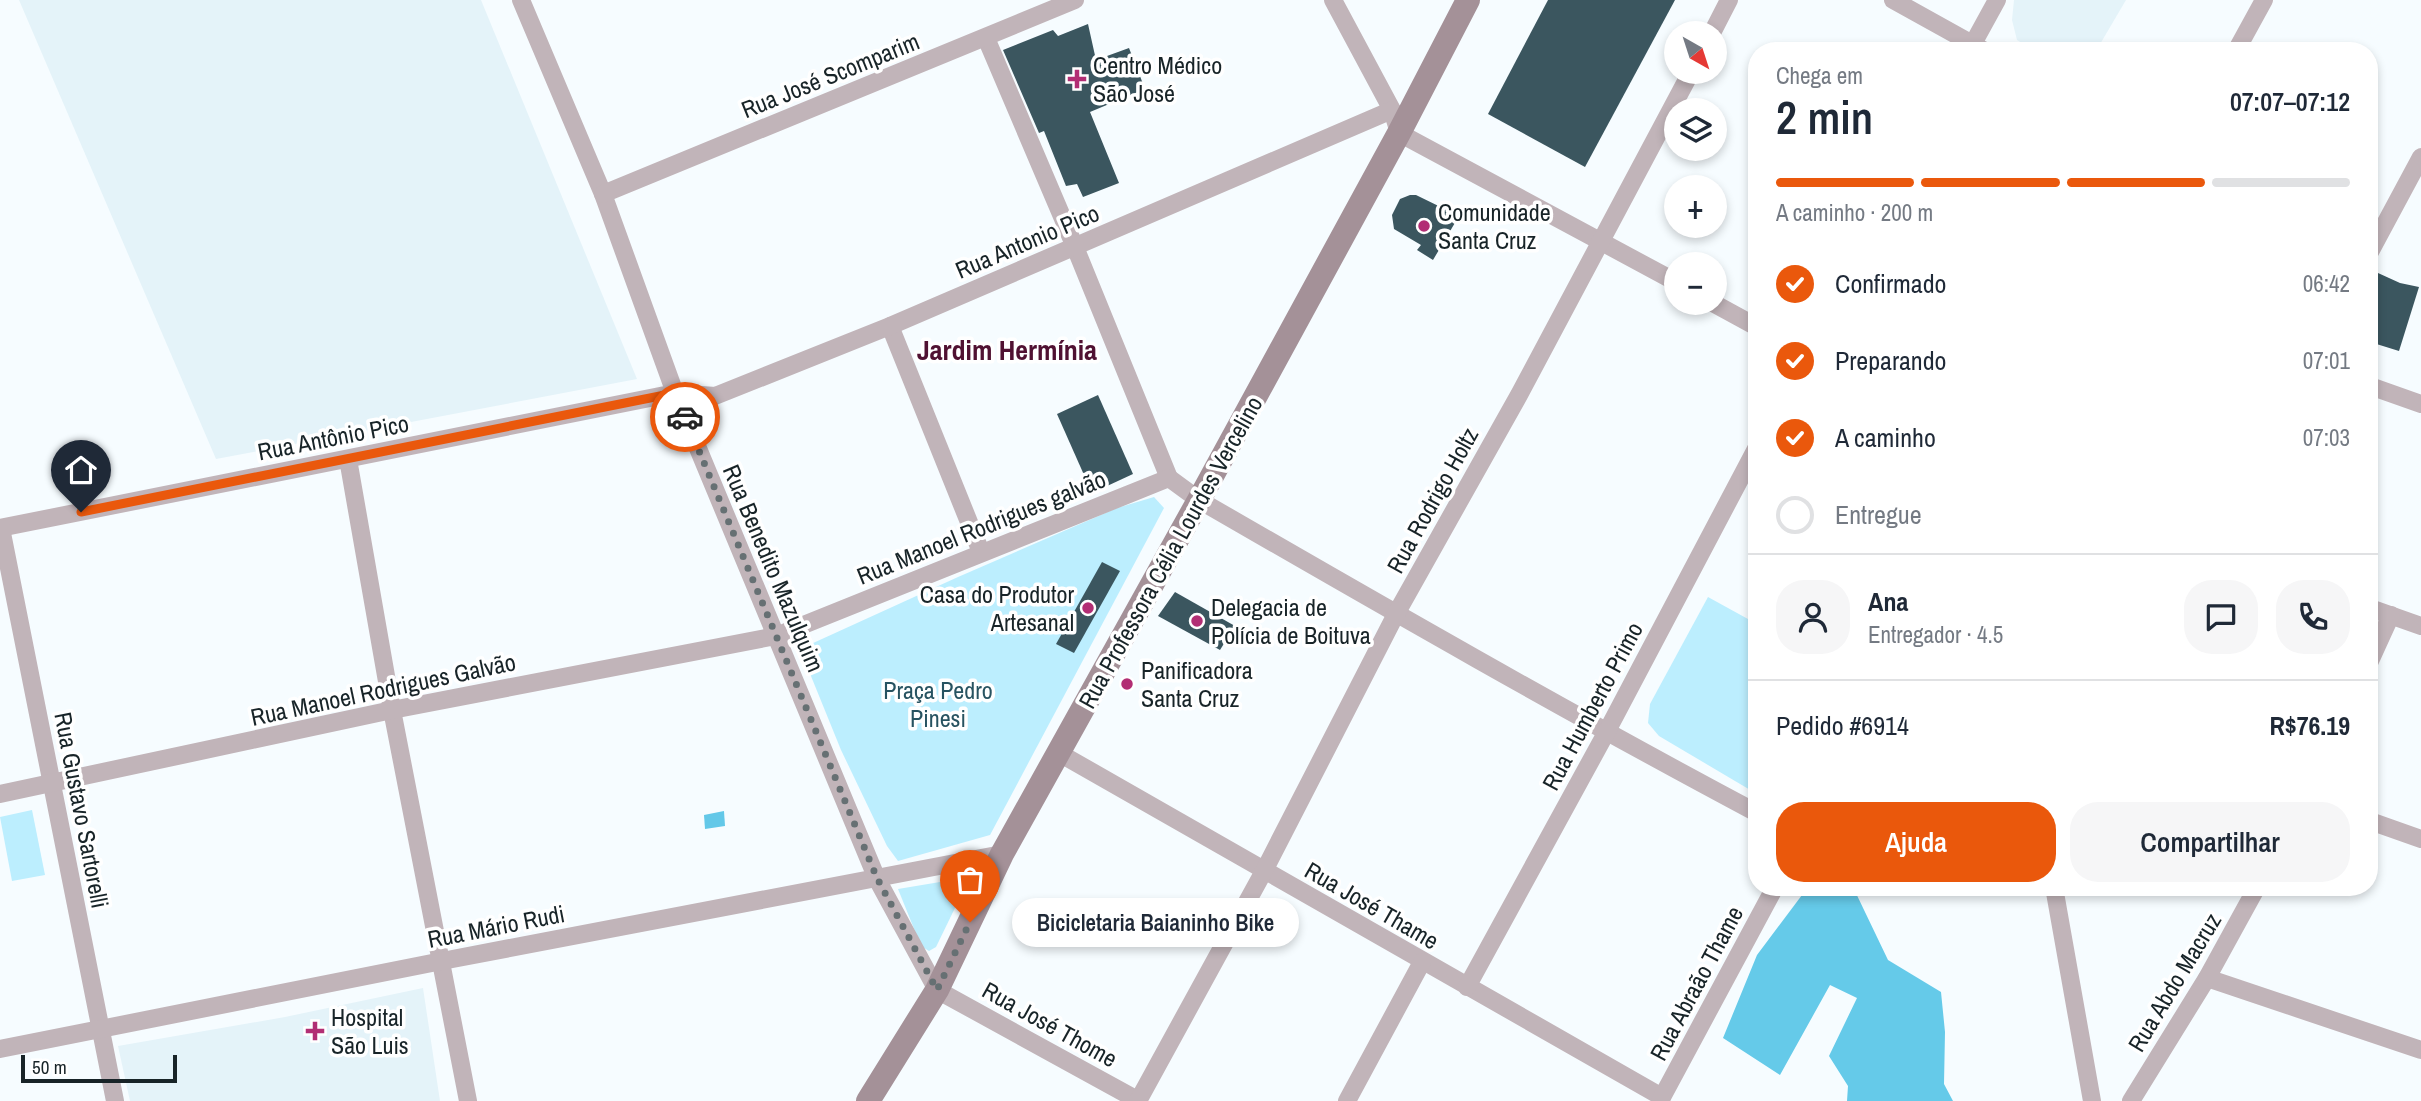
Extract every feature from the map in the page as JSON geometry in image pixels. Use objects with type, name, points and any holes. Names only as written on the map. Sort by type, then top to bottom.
[{"type":"main road","name":"Rua Professora Célia Lourdes Vercelino","points":[[868,1101],[937,990],[1002,854],[1199,500],[1396,121],[1468,0]]},
{"type":"street","name":"Rua Benedito Mazulquim","points":[[521,0],[603,194],[675,393],[877,878],[937,990]]},
{"type":"street","name":"Rua José Scomparim","points":[[603,194],[1074,0]]},
{"type":"street","points":[[1333,0],[1396,121],[1664,275]]},
{"type":"street","points":[[1719,21],[1730,0]]},
{"type":"street","points":[[1893,0],[1966,42]]},
{"type":"street","points":[[1979,42],[1997,0]]},
{"type":"street","points":[[2241,42],[2264,0]]},
{"type":"street","points":[[986,38],[1169,478],[1199,500],[1396,614],[1606,733],[1748,808]]},
{"type":"street","name":"Rua Rodrigo Holtz","points":[[1138,1101],[1264,871],[1396,614],[1519,395],[1684,84]]},
{"type":"street","name":"Rua Antonio Pico","points":[[675,393],[715,396],[890,327],[1075,247],[1396,121]]},
{"type":"street","points":[[2378,237],[2421,157]]},
{"type":"street","points":[[1727,311],[1748,322]]},
{"type":"street","points":[[890,327],[981,552]]},
{"type":"street","points":[[2378,389],[2421,404]]},
{"type":"street","name":"Rua Antônio Pico","points":[[1,528],[675,393]]},
{"type":"street","points":[[348,458],[468,1101]]},
{"type":"street","name":"Rua Humberto Primo","points":[[1467,987],[1606,733],[1748,464]]},
{"type":"street","name":"Rua Manoel Rodrigues galvão","points":[[776,636],[1169,478]]},
{"type":"street","name":"Rua Gustavo Sartorelli","points":[[1,528],[115,1101]]},
{"type":"street","points":[[2378,611],[2421,626]]},
{"type":"street","points":[[2378,643],[2391,615]]},
{"type":"street","name":"Rua Manoel Rodrigues Galvão","points":[[0,794],[393,710],[776,636]]},
{"type":"street","name":"Rua José Thame","points":[[1059,753],[1661,1099]]},
{"type":"street","points":[[2378,824],[2421,839]]},
{"type":"street","name":"Rua Mário Rudi","points":[[0,1049],[1002,854]]},
{"type":"street","name":"Rua Abraão Thame","points":[[1661,1099],[1770,896]]},
{"type":"street","points":[[2056,896],[2092,1101]]},
{"type":"street","name":"Rua Abdo Macruz","points":[[2131,1101],[2207,978],[2252,896]]},
{"type":"street","points":[[1347,1101],[1422,962]]},
{"type":"street","points":[[2207,978],[2421,1050]]},
{"type":"street","name":"Rua José Thome","points":[[937,990],[1138,1101]]},
{"type":"shaded area","points":[[19,0],[481,0],[637,379],[216,459]]},
{"type":"shaded area","points":[[2014,0],[2126,0],[2101,42],[2020,42],[2017,40],[2012,20]]},
{"type":"shaded area","points":[[724,811],[725,826],[705,829],[704,815]]},
{"type":"shaded area","points":[[1801,896],[1857,896],[1888,960],[1941,992],[1945,1032],[1944,1084],[1953,1101],[1847,1101],[1848,1086],[1829,1056],[1857,998],[1830,985],[1780,1075],[1723,1038],[1757,955]]},
{"type":"shaded area","name":"Hospital São Luis","points":[[423,988],[440,1101],[130,1101],[118,1046],[285,1017]]},
{"type":"green space","name":"Praça Pedro Pinesi","points":[[1154,497],[1164,508],[990,835],[898,861],[887,846],[841,750],[800,649],[1117,508]]},
{"type":"green space","points":[[1708,597],[1748,619],[1748,789],[1659,736],[1648,723],[1650,704]]},
{"type":"green space","points":[[32,810],[45,875],[12,881],[0,817]]},
{"type":"green space","points":[[970,877],[936,947],[929,951],[921,946],[898,889]]},
{"type":"building","points":[[1548,0],[1675,0],[1585,167],[1488,114]]},
{"type":"building","name":"Centro Médico São José","points":[[1088,24],[1096,60],[1129,48],[1145,89],[1090,112],[1119,183],[1083,197],[1077,184],[1066,186],[1044,131],[1039,133],[1003,50],[1053,30],[1058,36]]},
{"type":"building","name":"Comunidade Santa Cruz","points":[[1416,195],[1459,216],[1433,260],[1417,250],[1421,245],[1394,229],[1392,215],[1400,199]]},
{"type":"building","points":[[2378,273],[2400,283],[2419,287],[2399,351],[2378,344]]},
{"type":"building","points":[[1098,395],[1133,474],[1092,493],[1057,414]]},
{"type":"building","name":"Casa do Produtor Artesanal","points":[[1102,562],[1120,571],[1074,653],[1056,644]]},
{"type":"building","name":"Delegacia de Polícia de Boituva","points":[[1175,592],[1235,626],[1220,650],[1158,616]]},
{"type":"way so far","points":[[685,417],[877,878],[937,990],[970,922]]},
{"type":"place","name":"Centro Médico São José","points":[[1077,79]]},
{"type":"place","name":"Comunidade Santa Cruz","points":[[1424,226]]},
{"type":"place","name":"Casa do Produtor Artesanal","points":[[1088,608]]},
{"type":"place","name":"Delegacia de Polícia de Boituva","points":[[1197,621]]},
{"type":"place","name":"Panificadora Santa Cruz","points":[[1127,684]]},
{"type":"place","name":"Bicicletaria Baianinho Bike","points":[[970,922]]},
{"type":"place","name":"Hospital São Luis","points":[[315,1031]]},
{"type":"district","name":"Jardim Hermínia","points":[[1007,350]]},
{"type":"route","points":[[81,512],[675,393],[685,417]]}]
